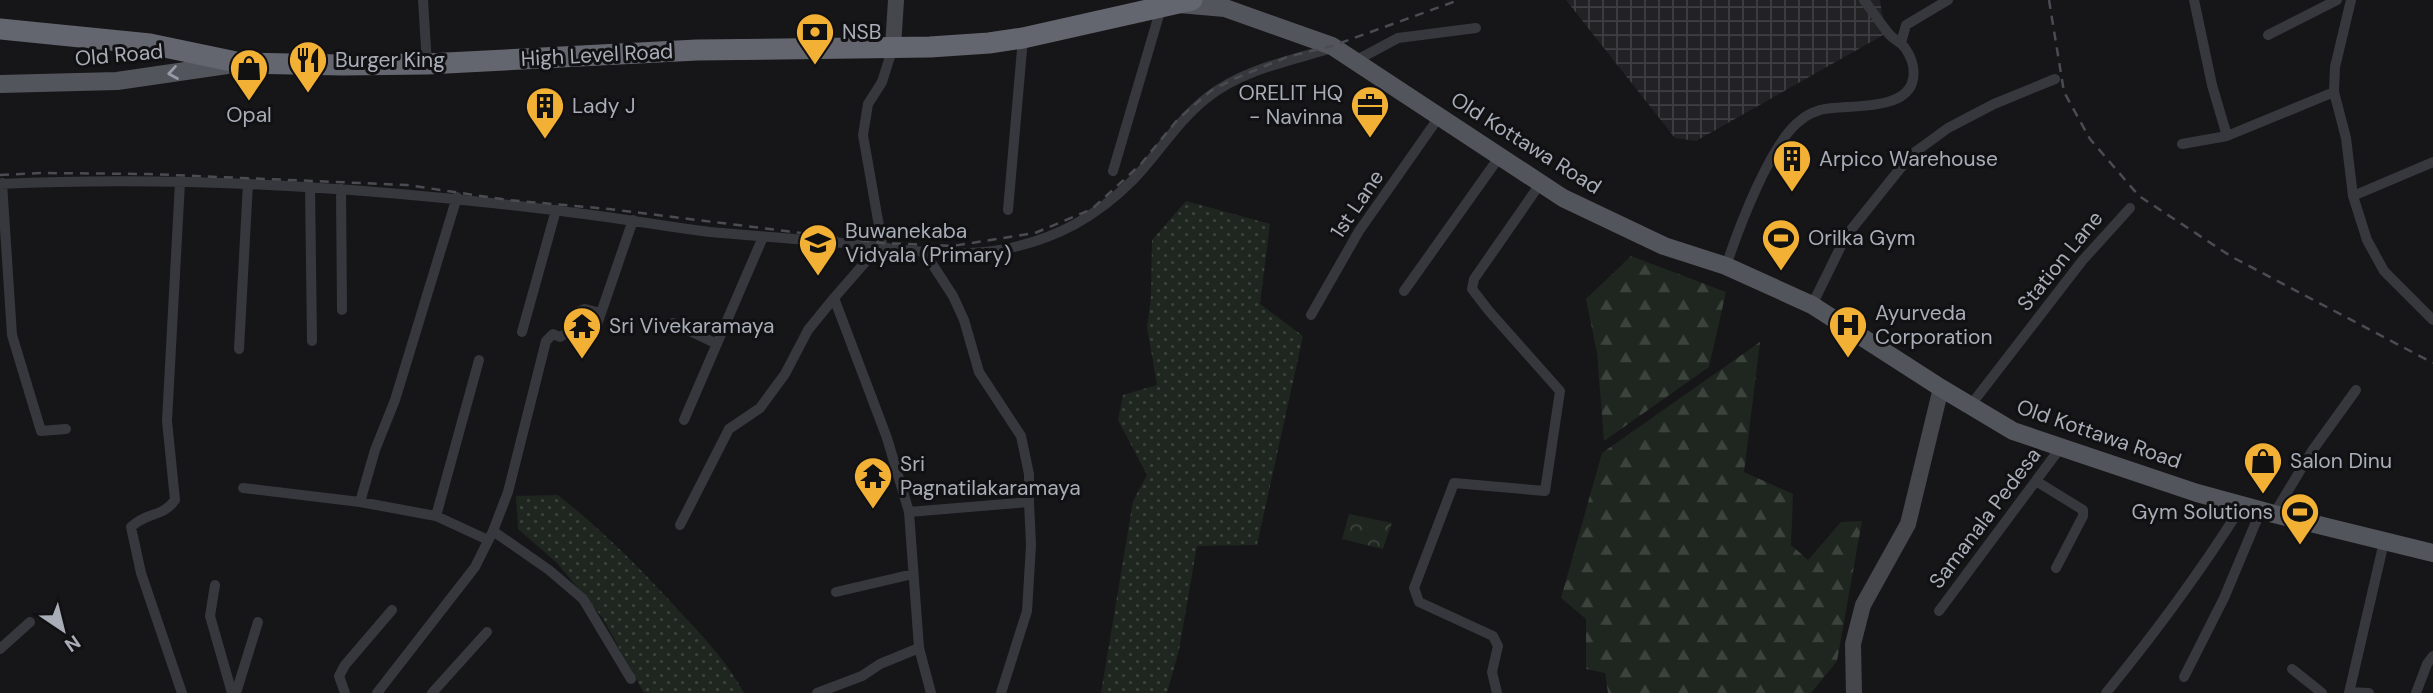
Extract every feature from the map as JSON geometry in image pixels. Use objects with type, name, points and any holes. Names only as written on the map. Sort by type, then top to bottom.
[{"type":"highway","name":"High Level Road","points":[[0,29],[150,44],[241,63],[428,64],[697,50],[976,44],[1023,38],[1177,4]]},
{"type":"main road","name":"Old Kottawa Road","points":[[1177,4],[1225,8],[1335,47],[1563,198],[1664,246],[1726,266],[1812,305],[2013,431],[2197,493],[2433,553]]},
{"type":"main road","name":"Old Road","points":[[0,84],[117,81],[241,63]]},
{"type":"street","points":[[423,0],[428,64]]},
{"type":"street","points":[[680,525],[729,429],[760,408],[785,374],[808,330],[882,243],[863,135],[868,104],[883,82],[893,47],[896,0]]},
{"type":"street","points":[[1726,266],[1741,223],[1765,172],[1787,135],[1800,120],[1819,110],[1870,105],[1897,99],[1910,89],[1914,65],[1901,43],[1892,37],[1864,0]]},
{"type":"street","points":[[1901,43],[1906,25],[1948,0]]},
{"type":"street","points":[[2194,0],[2212,85],[2227,135]]},
{"type":"street","points":[[2268,35],[2337,0]]},
{"type":"street","points":[[2351,0],[2334,67],[2334,92],[2346,138],[2353,196],[2367,240],[2384,271],[2433,320]]},
{"type":"street","points":[[1113,171],[1177,4]]},
{"type":"street","points":[[1356,61],[1398,38],[1476,28]]},
{"type":"street","points":[[1008,210],[1023,38]]},
{"type":"street","points":[[66,429],[41,431],[12,335],[1,183],[137,180],[310,186],[457,197],[764,237],[925,253],[981,253],[1008,248],[1067,230],[1091,216],[1133,179],[1193,109],[1212,94],[1251,73],[1335,47]]},
{"type":"street","points":[[1812,305],[1846,236],[1912,155],[1948,128],[1982,110],[2055,79]]},
{"type":"street","points":[[2182,145],[2227,135],[2334,92]]},
{"type":"street","name":"1st Lane","points":[[1311,315],[1359,231],[1439,117]]},
{"type":"street","points":[[1404,291],[1500,156]]},
{"type":"street","points":[[2353,196],[2433,162]]},
{"type":"street","points":[[180,182],[167,421],[175,500],[167,510],[141,517],[131,527],[142,573],[182,693]]},
{"type":"street","points":[[239,349],[248,183]]},
{"type":"street","points":[[1497,693],[1492,672],[1498,646],[1493,636],[1419,602],[1414,588],[1454,483],[1545,491],[1560,391],[1472,289],[1474,279],[1540,184]]},
{"type":"street","points":[[310,186],[312,341]]},
{"type":"street","points":[[341,189],[342,310]]},
{"type":"street","points":[[360,502],[375,450],[399,387],[457,197]]},
{"type":"street","name":"Station Lane","points":[[1970,406],[2082,261],[2130,208]]},
{"type":"street","points":[[522,332],[556,210]]},
{"type":"street","points":[[595,330],[633,220]]},
{"type":"street","points":[[684,420],[764,237]]},
{"type":"street","points":[[925,253],[953,296],[964,320],[979,372],[1021,436],[1029,474],[1031,545],[1027,611],[1001,693]]},
{"type":"street","points":[[834,298],[887,438],[908,512],[919,648],[931,693]]},
{"type":"street","points":[[377,693],[475,567],[490,536],[508,492],[546,341],[553,334],[561,337],[568,333],[577,312],[585,309],[601,313]]},
{"type":"street","points":[[673,323],[717,344]]},
{"type":"street","points":[[436,516],[480,360]]},
{"type":"street","points":[[1854,693],[1853,644],[1863,605],[1908,524],[1941,388]]},
{"type":"street","points":[[2184,677],[2267,512],[2356,390]]},
{"type":"street","name":"Samanala Pedesa","points":[[1939,611],[2061,447]]},
{"type":"street","points":[[2036,481],[2083,510],[2083,516],[2056,568]]},
{"type":"street","points":[[243,488],[360,502],[436,516],[490,536],[549,570],[583,599],[631,678]]},
{"type":"street","points":[[908,512],[1029,502]]},
{"type":"street","points":[[2106,693],[2155,634],[2208,560],[2243,504]]},
{"type":"street","points":[[2369,693],[2350,693],[2385,542]]},
{"type":"street","points":[[836,592],[913,573]]},
{"type":"street","points":[[215,585],[210,616],[234,693]]},
{"type":"street","points":[[345,693],[340,676],[345,665],[393,610]]},
{"type":"street","points":[[0,649],[30,622]]},
{"type":"street","points":[[234,693],[258,622]]},
{"type":"street","points":[[432,693],[487,632]]},
{"type":"street","points":[[817,693],[862,677],[880,664],[919,648]]},
{"type":"street","points":[[2416,693],[2427,664],[2433,656]]},
{"type":"street","points":[[2292,669],[2322,693]]},
{"type":"shaded area","points":[[1566,0],[1880,0],[1885,34],[1696,141],[1675,138]]},
{"type":"green space","points":[[1186,201],[1270,224],[1260,304],[1303,336],[1257,545],[1197,546],[1179,650],[1167,693],[1101,693],[1133,501],[1147,475],[1118,420],[1123,395],[1157,385],[1147,327],[1151,297],[1152,240]]},
{"type":"green space","points":[[1631,256],[1726,292],[1709,367],[1604,441],[1597,353],[1586,299]]},
{"type":"green space","points":[[1760,342],[1744,472],[1793,494],[1791,545],[1808,560],[1841,522],[1862,521],[1837,661],[1811,693],[1608,693],[1605,673],[1586,669],[1586,619],[1561,598],[1602,453]]},
{"type":"green space","points":[[558,495],[606,536],[666,596],[715,650],[744,693],[644,693],[602,617],[557,563],[518,529],[516,496]]},
{"type":"green space","points":[[1349,514],[1392,523],[1383,549],[1342,539]]},
{"type":"railway","points":[[0,175],[149,174],[407,185],[508,200],[609,209],[882,243],[952,246],[1035,233],[1092,209],[1141,164],[1178,119],[1212,90],[1287,57],[1332,46],[1459,0]]},
{"type":"railway","points":[[2049,0],[2064,92],[2090,139],[2139,196],[2232,257],[2433,363]]},
{"type":"place","name":"NSB","points":[[815,66]]},
{"type":"place","name":"Burger King","points":[[308,94]]},
{"type":"place","name":"Opal","points":[[249,102]]},
{"type":"place","name":"ORELIT HQ - Navinna","points":[[1370,139]]},
{"type":"place","name":"Lady J","points":[[545,140]]},
{"type":"place","name":"Arpico Warehouse","points":[[1792,193]]},
{"type":"place","name":"Orilka Gym","points":[[1781,272]]},
{"type":"place","name":"Buwanekaba Vidyala (Primary)","points":[[818,277]]},
{"type":"place","name":"Ayurveda Corporation","points":[[1848,359]]},
{"type":"place","name":"Sri Vivekaramaya","points":[[582,360]]},
{"type":"place","name":"Salon Dinu","points":[[2263,495]]},
{"type":"place","name":"Sri Pagnatilakaramaya","points":[[873,510]]},
{"type":"place","name":"Gym Solutions","points":[[2300,546]]}]
